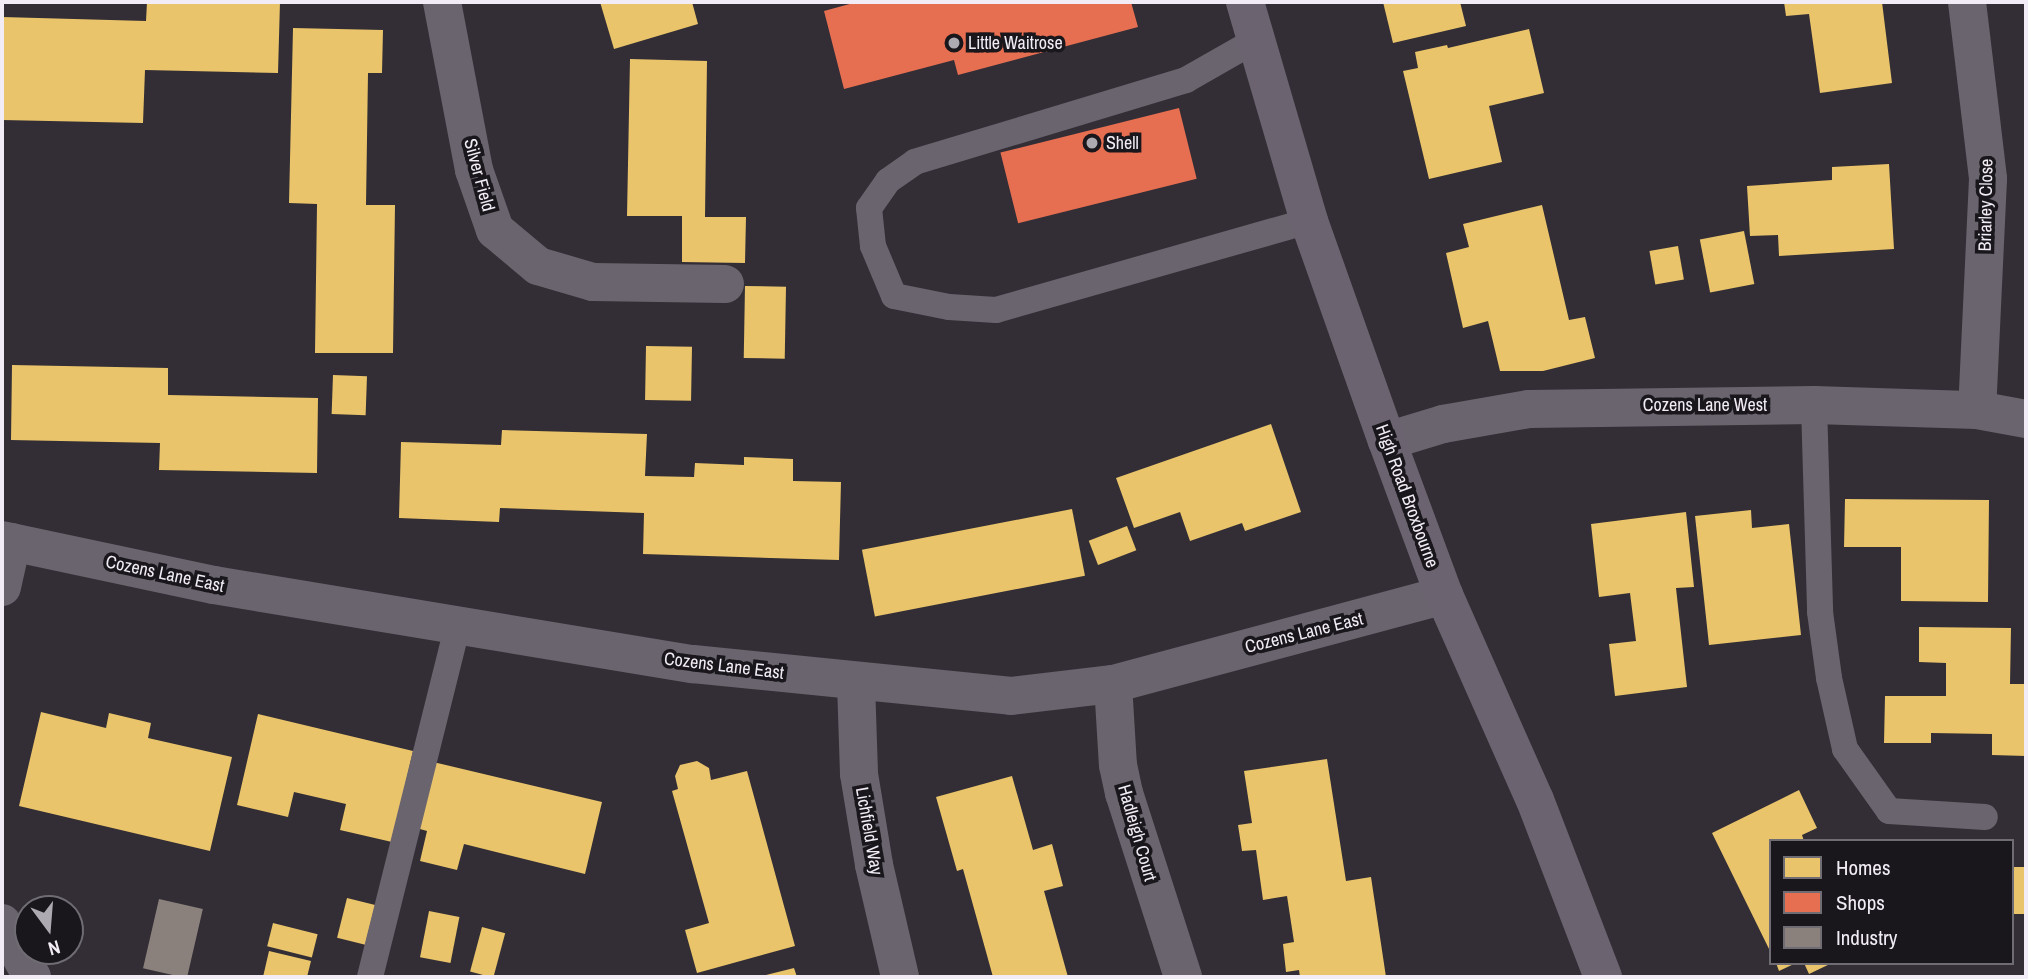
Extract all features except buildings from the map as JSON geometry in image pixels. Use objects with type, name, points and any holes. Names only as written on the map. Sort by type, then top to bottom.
[{"type":"main road","name":"High Road Broxbourne","points":[[1245,2],[1309,220],[1387,441],[1444,594],[1535,800],[1603,977]]},
{"type":"street","name":"Silver Field","points":[[442,2],[474,170],[495,230],[538,266],[593,282],[725,284]]},
{"type":"street","name":"Briarley Close","points":[[1967,2],[1988,179],[1977,410]]},
{"type":"street","name":"Cozens Lane West","points":[[1387,441],[1443,424],[1529,409],[1814,405],[1977,410],[2026,419]]},
{"type":"street","name":"Cozens Lane East","points":[[7,541],[214,585],[693,664],[1012,696],[1113,684],[1444,594]]},
{"type":"street","points":[[2,587],[7,541]]},
{"type":"street","name":"Lichfield Way","points":[[856,682],[859,774],[874,864],[900,977]]},
{"type":"street","name":"Hadleigh Court","points":[[1113,684],[1118,765],[1124,793],[1183,977]]},
{"type":"street","points":[[2,923],[32,977]]},
{"type":"lane","points":[[1256,40],[1186,80],[915,162],[888,181],[869,208],[873,246],[894,296],[949,307],[996,310],[1309,220]]},
{"type":"lane","points":[[1814,405],[1820,612],[1829,678],[1845,749],[1889,811],[1985,817]]},
{"type":"lane","points":[[370,977],[458,625]]},
{"type":"place","name":"Little Waitrose","points":[[954,43]]},
{"type":"place","name":"Shell","points":[[1092,143]]}]
